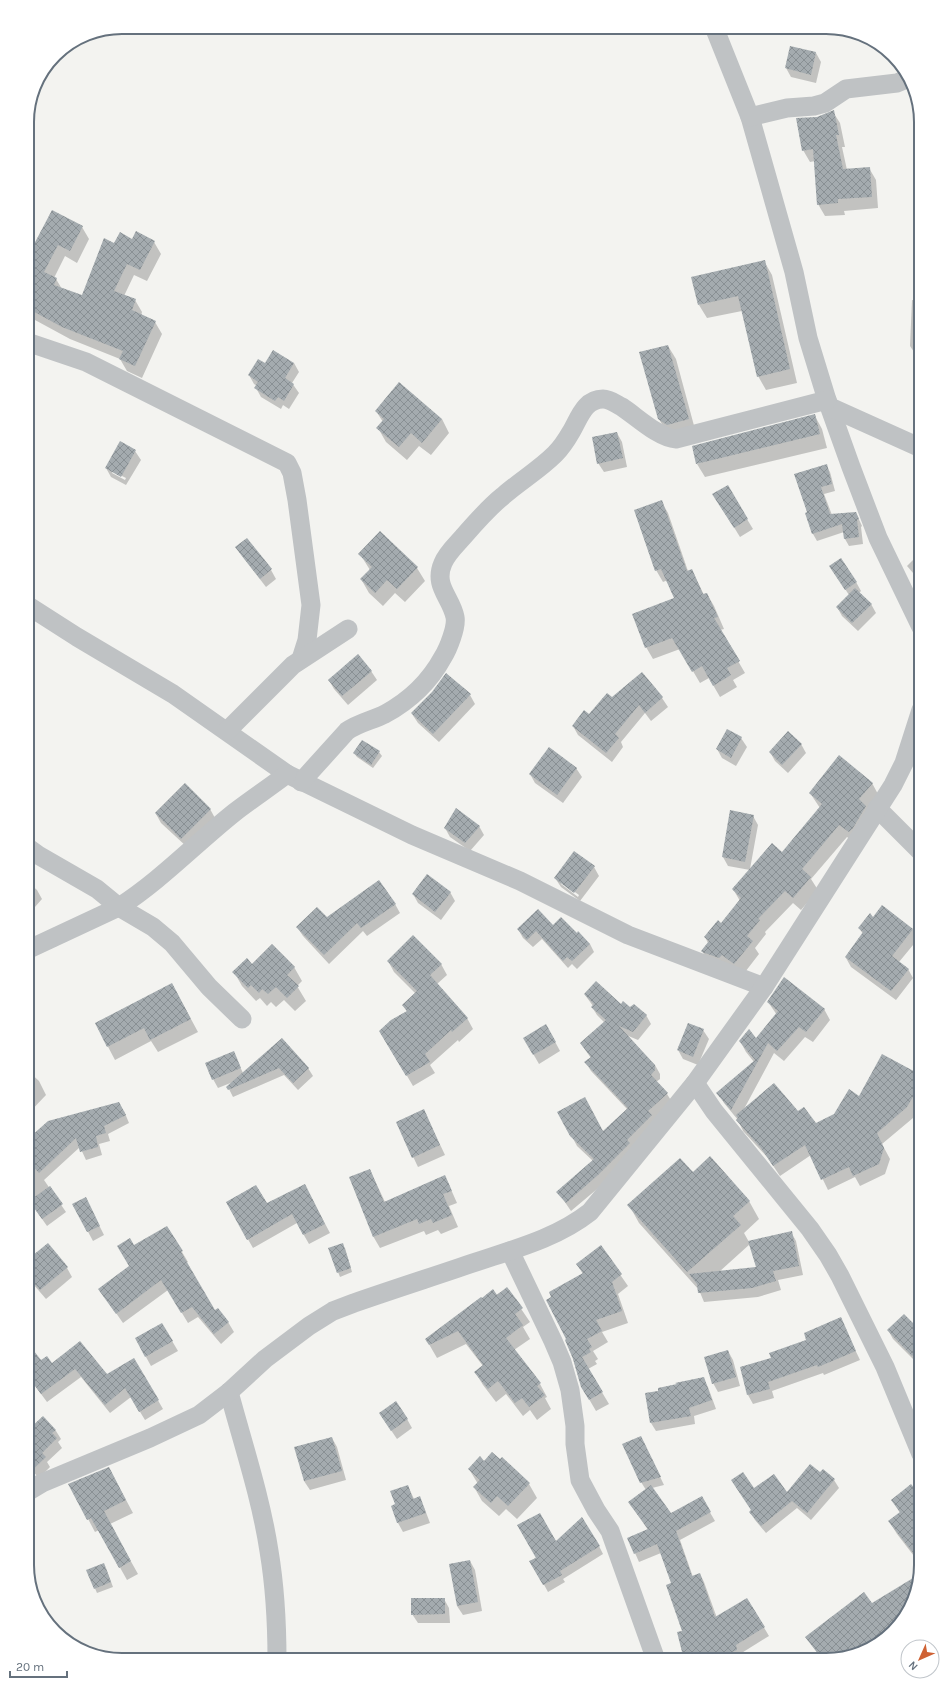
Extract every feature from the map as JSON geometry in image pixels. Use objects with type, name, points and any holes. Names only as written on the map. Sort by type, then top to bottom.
[{"type":"street","points":[[717,34],[750,117],[794,272],[808,338],[828,403],[878,538],[914,613]]},
{"type":"street","points":[[750,117],[787,108],[814,106],[825,103],[846,89],[897,83],[903,80]]},
{"type":"street","points":[[34,344],[86,362],[287,463],[292,473],[297,500],[311,605],[307,640],[301,659]]},
{"type":"street","points":[[34,947],[119,906],[158,879],[235,812],[294,778],[347,731],[353,727],[385,714],[408,700],[424,684],[443,657],[455,621],[453,612],[440,582],[443,564],[449,553],[483,514],[555,453],[572,431],[582,411],[588,404],[603,399],[610,400],[661,435],[676,439],[828,403],[914,441]]},
{"type":"street","points":[[34,609],[173,694],[294,778],[412,835],[520,881],[628,935],[764,987]]},
{"type":"street","points":[[227,731],[284,673],[301,659],[348,629]]},
{"type":"street","points":[[34,1488],[42,1483],[150,1438],[199,1415],[229,1392],[265,1359],[309,1326],[333,1311],[354,1302],[529,1246],[580,1220],[590,1212],[696,1083],[764,987],[892,785],[904,763],[914,732]]},
{"type":"street","points":[[904,763],[914,757]]},
{"type":"street","points":[[877,808],[914,845]]},
{"type":"street","points":[[34,852],[97,890],[163,934],[184,956],[209,987],[242,1019]]},
{"type":"street","points":[[696,1083],[714,1111],[810,1229],[828,1255],[885,1367],[914,1437]]},
{"type":"street","points":[[510,1251],[562,1362],[570,1390],[580,1480],[596,1510],[610,1531],[654,1653]]},
{"type":"street","points":[[229,1392],[252,1477],[269,1550],[277,1629],[277,1653]]},
{"type":"building","points":[[790,46],[816,52],[811,75],[785,68]]},
{"type":"building","points":[[834,110],[839,135],[836,135],[843,169],[870,167],[872,197],[838,199],[838,203],[817,205],[813,149],[802,151],[796,118],[817,117]]},
{"type":"building","points":[[52,210],[83,226],[70,251],[58,245],[44,272],[57,278],[54,285],[82,295],[104,238],[114,243],[120,232],[132,239],[136,231],[155,241],[140,270],[127,264],[114,291],[136,299],[132,310],[156,321],[135,366],[119,359],[123,351],[62,327],[34,312],[34,244]]},
{"type":"building","points":[[765,260],[790,369],[757,377],[738,296],[698,305],[691,277]]},
{"type":"building","points":[[668,345],[689,419],[667,425],[658,419],[639,352]]},
{"type":"building","points":[[273,350],[294,363],[285,378],[294,384],[284,401],[278,397],[275,401],[254,388],[258,382],[248,375],[258,359],[265,363]]},
{"type":"building","points":[[399,382],[442,419],[422,443],[411,433],[399,447],[376,428],[384,419],[375,411]]},
{"type":"building","points":[[815,414],[820,434],[696,464],[692,446]]},
{"type":"building","points":[[617,432],[623,458],[597,464],[592,437]]},
{"type":"building","points":[[120,441],[136,450],[121,477],[105,468]]},
{"type":"building","points":[[827,464],[832,484],[821,487],[830,514],[856,512],[859,519],[857,520],[859,537],[844,539],[842,524],[812,534],[805,513],[807,512],[794,474]]},
{"type":"building","points":[[728,485],[748,519],[734,528],[712,494]]},
{"type":"building","points":[[662,500],[687,571],[692,569],[703,594],[707,593],[718,617],[714,618],[740,661],[727,668],[731,675],[713,686],[702,666],[692,672],[672,638],[645,648],[632,614],[674,598],[661,569],[655,571],[634,510]]},
{"type":"building","points":[[380,531],[418,567],[397,589],[387,580],[375,593],[360,579],[372,567],[358,554]]},
{"type":"building","points":[[247,538],[272,569],[260,579],[235,547]]},
{"type":"building","points":[[841,558],[857,582],[845,590],[829,566]]},
{"type":"building","points":[[855,588],[872,604],[852,623],[836,607]]},
{"type":"building","points":[[358,654],[372,671],[342,696],[328,680]]},
{"type":"building","points":[[642,672],[663,697],[645,713],[639,705],[615,734],[619,738],[606,753],[572,726],[584,710],[589,714],[607,693],[612,697]]},
{"type":"building","points":[[446,673],[471,694],[433,734],[411,713],[432,692]]},
{"type":"building","points":[[727,729],[742,737],[731,758],[716,749]]},
{"type":"building","points":[[788,731],[802,744],[782,765],[769,752]]},
{"type":"building","points":[[362,740],[380,751],[371,765],[353,753]]},
{"type":"building","points":[[549,747],[577,768],[557,795],[529,774]]},
{"type":"building","points":[[839,755],[873,783],[859,799],[866,806],[853,828],[849,832],[839,825],[802,869],[811,877],[793,898],[785,891],[758,919],[760,920],[747,936],[753,941],[734,964],[722,955],[719,958],[702,952],[701,951],[709,941],[704,937],[718,920],[721,923],[741,898],[732,889],[772,843],[782,852],[822,804],[809,793]]},
{"type":"building","points":[[185,783],[211,809],[181,839],[155,813]]},
{"type":"building","points":[[456,808],[480,826],[465,843],[444,828]]},
{"type":"building","points":[[730,810],[754,815],[745,862],[722,857]]},
{"type":"building","points":[[574,851],[595,866],[574,893],[554,878]]},
{"type":"building","points":[[427,874],[451,892],[435,912],[412,894]]},
{"type":"building","points":[[379,880],[396,904],[361,928],[357,923],[324,955],[296,927],[317,907],[327,917]]},
{"type":"building","points":[[882,905],[913,929],[892,956],[909,969],[891,991],[845,957],[863,932],[858,928],[870,913],[873,917]]},
{"type":"building","points":[[538,909],[553,925],[561,917],[577,933],[578,931],[590,944],[572,961],[567,957],[563,961],[536,931],[527,940],[517,929]]},
{"type":"building","points":[[413,935],[442,964],[430,975],[468,1018],[452,1032],[451,1030],[425,1054],[430,1062],[406,1076],[379,1031],[391,1020],[407,1011],[402,1005],[417,991],[387,961]]},
{"type":"building","points":[[272,944],[295,967],[287,975],[299,986],[287,998],[276,987],[268,994],[262,989],[259,993],[251,985],[248,988],[232,972],[247,958],[252,964]]},
{"type":"building","points":[[784,977],[825,1009],[806,1032],[799,1027],[777,1051],[768,1043],[731,1110],[716,1093],[755,1060],[739,1041],[749,1029],[756,1038],[778,1011],[767,1002]]},
{"type":"building","points":[[596,981],[621,1004],[623,1001],[630,1007],[634,1004],[647,1015],[633,1032],[619,1026],[655,1065],[655,1070],[651,1075],[668,1093],[648,1111],[652,1115],[627,1140],[630,1143],[598,1175],[566,1203],[556,1192],[594,1159],[570,1136],[557,1112],[585,1097],[603,1131],[628,1108],[584,1062],[591,1057],[580,1043],[606,1020],[591,1007],[594,1004],[584,994]]},
{"type":"building","points":[[172,983],[191,1019],[150,1040],[144,1028],[107,1047],[95,1023]]},
{"type":"building","points":[[688,1023],[704,1029],[693,1057],[677,1050]]},
{"type":"building","points":[[546,1024],[556,1042],[533,1055],[523,1038]]},
{"type":"building","points":[[282,1038],[309,1068],[293,1083],[279,1068],[228,1090],[226,1087]]},
{"type":"building","points":[[234,1051],[241,1068],[212,1080],[205,1063]]},
{"type":"building","points":[[882,1054],[914,1071],[914,1095],[907,1107],[877,1133],[884,1148],[879,1164],[853,1176],[849,1167],[821,1180],[805,1145],[773,1166],[761,1148],[736,1120],[738,1118],[736,1115],[774,1083],[798,1111],[804,1107],[816,1123],[834,1114],[849,1089],[859,1096]]},
{"type":"building","points":[[119,1102],[126,1115],[104,1126],[106,1133],[96,1136],[98,1147],[80,1152],[76,1138],[39,1173],[34,1168],[34,1134],[48,1121]]},
{"type":"building","points":[[424,1109],[440,1145],[412,1158],[396,1122]]},
{"type":"building","points":[[710,1156],[750,1201],[733,1216],[741,1225],[687,1272],[627,1205],[680,1158],[693,1172]]},
{"type":"building","points":[[370,1169],[384,1202],[445,1175],[452,1191],[443,1194],[452,1215],[433,1223],[431,1219],[419,1224],[417,1219],[373,1237],[349,1177]]},
{"type":"building","points":[[305,1184],[325,1224],[303,1235],[292,1214],[247,1240],[226,1202],[256,1185],[267,1203]]},
{"type":"building","points":[[50,1186],[63,1204],[42,1219],[34,1208],[34,1197]]},
{"type":"building","points":[[86,1197],[100,1226],[87,1232],[72,1204]]},
{"type":"building","points":[[167,1226],[183,1251],[181,1252],[215,1310],[218,1308],[229,1322],[214,1334],[192,1307],[181,1313],[161,1280],[116,1314],[98,1289],[129,1266],[117,1246],[130,1238],[134,1245]]},
{"type":"building","points":[[792,1231],[799,1266],[773,1271],[776,1281],[752,1288],[698,1293],[697,1284],[689,1274],[756,1267],[748,1241]]},
{"type":"building","points":[[48,1243],[68,1267],[40,1290],[34,1283],[34,1254]]},
{"type":"building","points":[[343,1243],[351,1268],[337,1273],[328,1248]]},
{"type":"building","points":[[601,1245],[622,1274],[612,1282],[622,1311],[596,1320],[602,1331],[587,1339],[592,1347],[589,1349],[591,1352],[582,1357],[603,1392],[589,1400],[581,1387],[573,1359],[565,1340],[566,1339],[546,1300],[551,1297],[549,1292],[583,1273],[576,1264]]},
{"type":"building","points":[[507,1287],[523,1308],[515,1314],[523,1325],[506,1338],[541,1383],[537,1386],[545,1395],[529,1407],[522,1398],[515,1403],[498,1381],[488,1389],[474,1372],[483,1365],[458,1331],[429,1345],[425,1339],[493,1289],[497,1295]]},
{"type":"building","points":[[904,1314],[914,1324],[914,1354],[912,1356],[887,1330]]},
{"type":"building","points":[[841,1317],[856,1351],[818,1367],[817,1365],[768,1382],[770,1389],[747,1395],[740,1367],[771,1358],[769,1353],[806,1340],[804,1333]]},
{"type":"building","points":[[162,1323],[173,1341],[145,1357],[135,1338]]},
{"type":"building","points":[[80,1341],[107,1374],[134,1358],[159,1400],[139,1412],[125,1388],[105,1405],[75,1369],[41,1394],[34,1384],[34,1351],[41,1360],[47,1356],[52,1363]]},
{"type":"building","points":[[728,1350],[736,1377],[712,1384],[704,1357]]},
{"type":"building","points":[[704,1377],[712,1400],[689,1408],[691,1416],[650,1423],[645,1393],[658,1391],[658,1388],[677,1384],[675,1383]]},
{"type":"building","points":[[396,1401],[408,1419],[391,1431],[379,1413]]},
{"type":"building","points":[[43,1416],[56,1430],[52,1433],[57,1438],[42,1453],[46,1457],[34,1468],[34,1424]]},
{"type":"building","points":[[641,1436],[661,1477],[640,1483],[622,1444]]},
{"type":"building","points":[[332,1437],[342,1471],[304,1481],[294,1447]]},
{"type":"building","points":[[492,1452],[500,1459],[502,1457],[530,1483],[508,1506],[497,1496],[491,1503],[473,1487],[480,1480],[468,1469],[480,1456],[484,1461]]},
{"type":"building","points":[[810,1464],[820,1472],[823,1469],[835,1479],[807,1513],[792,1501],[761,1526],[749,1512],[751,1510],[731,1480],[743,1472],[754,1488],[774,1474],[787,1492]]},
{"type":"building","points":[[109,1467],[126,1500],[104,1511],[131,1561],[119,1568],[91,1518],[87,1520],[68,1484]]},
{"type":"building","points":[[911,1484],[914,1488],[914,1554],[888,1521],[900,1512],[891,1500]]},
{"type":"building","points":[[408,1485],[413,1499],[420,1496],[426,1513],[397,1523],[391,1506],[395,1504],[390,1491]]},
{"type":"building","points":[[651,1485],[671,1513],[702,1496],[711,1512],[676,1531],[692,1576],[700,1573],[715,1617],[747,1598],[765,1627],[736,1645],[737,1650],[730,1653],[682,1653],[677,1632],[682,1631],[666,1585],[671,1583],[657,1544],[634,1554],[627,1538],[648,1529],[628,1502]]},
{"type":"building","points":[[540,1513],[556,1541],[582,1517],[600,1546],[560,1571],[562,1575],[543,1585],[529,1561],[536,1558],[517,1525]]},
{"type":"building","points":[[470,1560],[478,1602],[457,1606],[449,1564]]},
{"type":"building","points":[[104,1563],[111,1582],[94,1589],[86,1570]]},
{"type":"building","points":[[913,1578],[905,1604],[899,1614],[884,1631],[865,1644],[843,1651],[818,1653],[805,1637],[864,1592],[872,1603]]},
{"type":"building","points":[[411,1598],[445,1598],[445,1614],[411,1615]]}]
